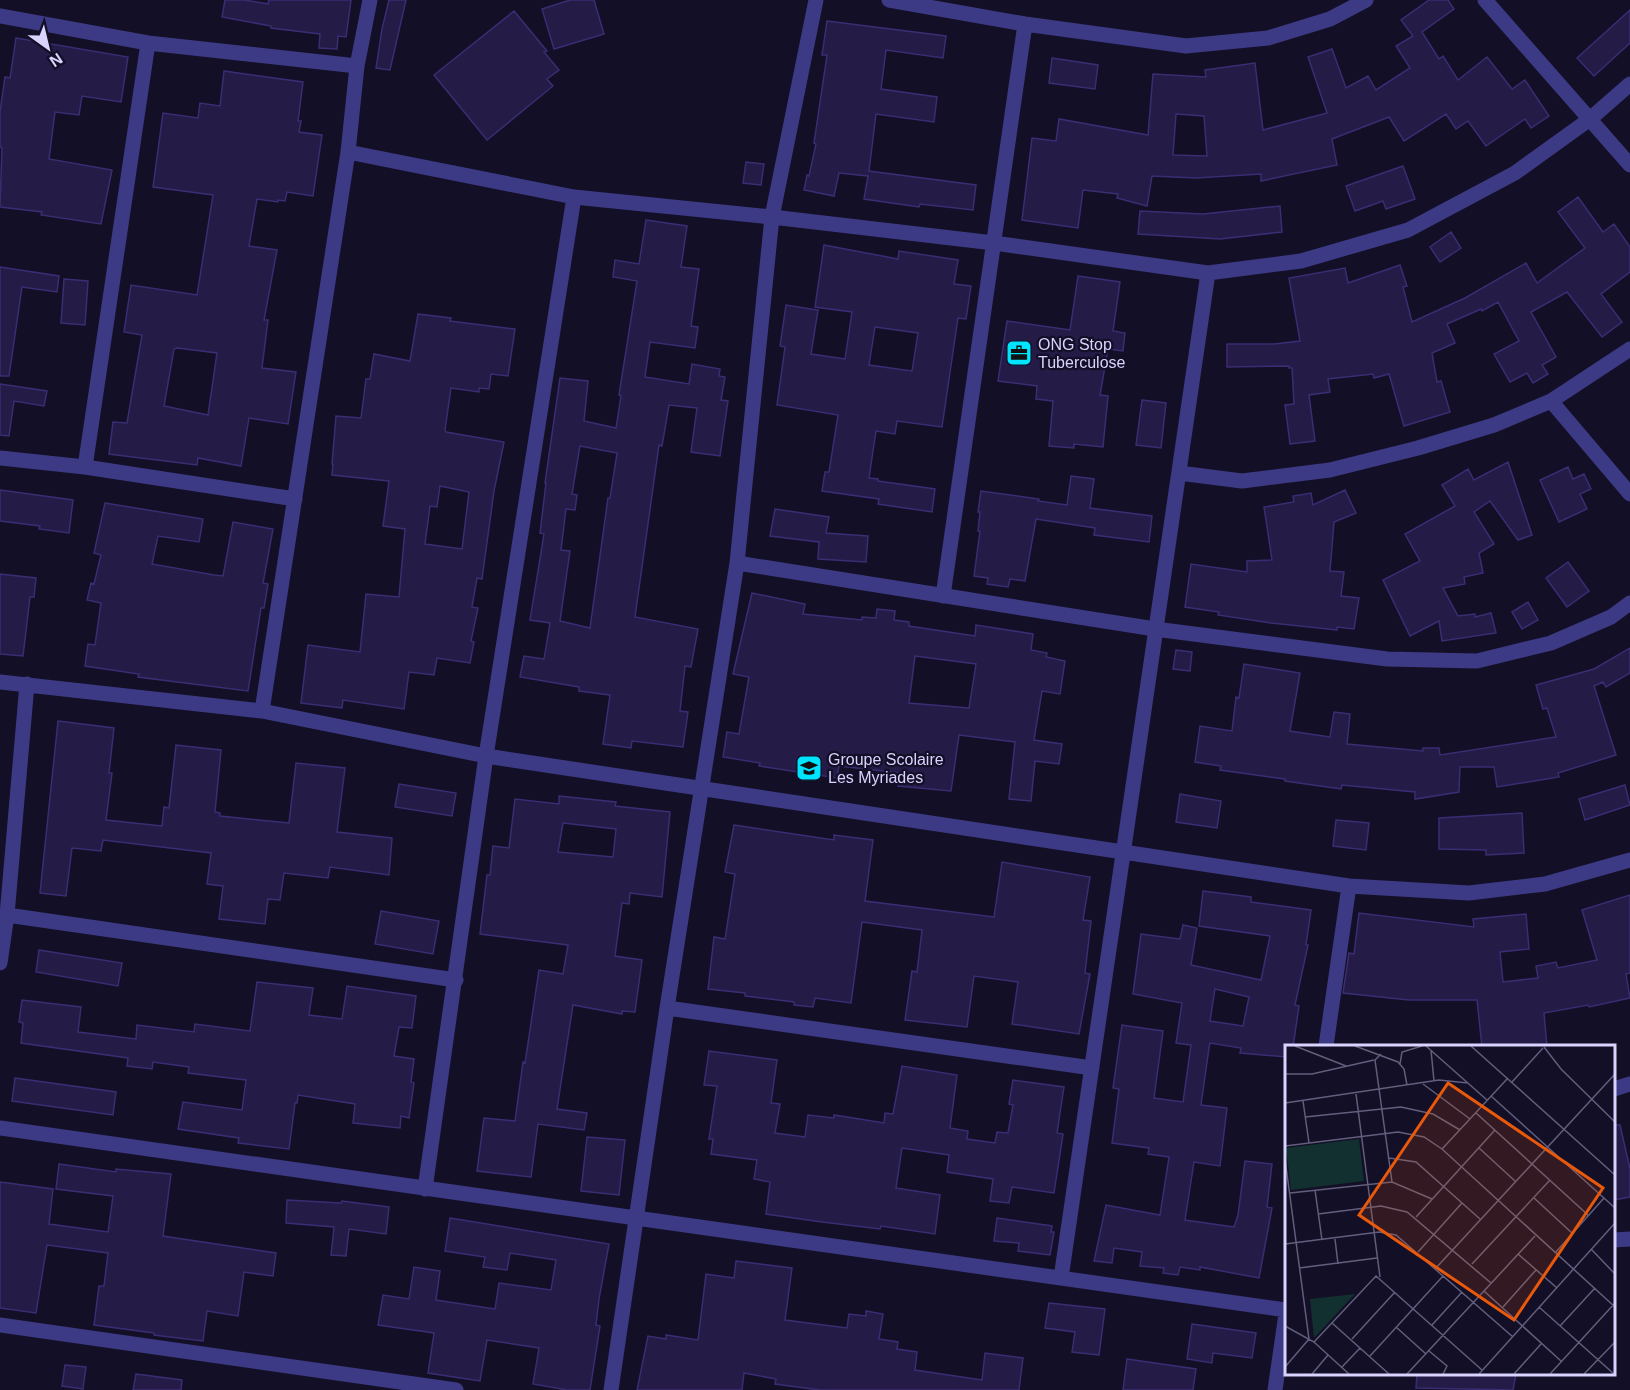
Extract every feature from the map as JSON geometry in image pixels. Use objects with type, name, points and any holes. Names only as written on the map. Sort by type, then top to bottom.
[{"type":"street","points":[[262,711],[348,152],[357,66],[370,0]]},
{"type":"street","points":[[611,1390],[667,1008],[737,563],[772,217],[816,0]]},
{"type":"street","points":[[889,0],[1025,24],[1186,45],[1268,38],[1330,19],[1366,0]]},
{"type":"street","points":[[1485,0],[1630,165]]},
{"type":"street","points":[[0,16],[148,43],[357,66]]},
{"type":"street","points":[[943,596],[1025,24]]},
{"type":"street","points":[[85,467],[148,43]]},
{"type":"street","points":[[348,152],[574,197],[994,243],[1208,273],[1301,261],[1407,230],[1515,173],[1590,119],[1630,84]]},
{"type":"street","points":[[425,1189],[486,756],[574,197]]},
{"type":"street","points":[[1060,1278],[1208,273]]},
{"type":"street","points":[[1179,473],[1242,481],[1330,470],[1418,448],[1472,432],[1551,401],[1630,349]]},
{"type":"street","points":[[1551,401],[1630,494]]},
{"type":"street","points":[[0,458],[85,467],[295,499]]},
{"type":"street","points":[[737,563],[1155,629],[1387,660],[1477,661],[1551,643],[1611,617],[1630,603]]},
{"type":"street","points":[[0,682],[262,711],[486,756],[1349,886],[1469,893],[1545,884],[1630,860]]},
{"type":"street","points":[[0,963],[7,915],[27,684]]},
{"type":"street","points":[[1326,1045],[1349,886]]},
{"type":"street","points":[[7,915],[456,980]]},
{"type":"street","points":[[667,1008],[1092,1068]]},
{"type":"street","points":[[1615,1089],[1630,1084]]},
{"type":"street","points":[[0,1128],[1285,1310]]},
{"type":"street","points":[[1615,1240],[1630,1239]]},
{"type":"street","points":[[0,1325],[456,1390]]},
{"type":"street","points":[[1275,1390],[1285,1327]]},
{"type":"building","points":[[225,0],[245,0],[268,4],[269,0],[351,0],[346,37],[338,36],[337,49],[319,48],[320,34],[271,28],[271,26],[222,17]]},
{"type":"building","points":[[389,0],[406,0],[390,70],[376,68]]},
{"type":"building","points":[[570,0],[594,0],[604,34],[554,49],[542,9]]},
{"type":"building","points":[[1429,0],[1448,0],[1454,9],[1422,32],[1439,59],[1443,56],[1458,80],[1487,57],[1512,89],[1525,80],[1549,116],[1531,128],[1525,119],[1486,146],[1468,121],[1456,129],[1446,114],[1404,141],[1389,117],[1332,139],[1337,165],[1261,181],[1261,174],[1196,178],[1152,176],[1147,206],[1117,198],[1118,194],[1083,190],[1078,228],[1022,220],[1032,138],[1056,141],[1059,119],[1148,135],[1153,74],[1206,77],[1205,70],[1255,63],[1263,130],[1327,113],[1308,57],[1332,49],[1346,88],[1368,76],[1376,90],[1410,68],[1396,46],[1413,36],[1401,20]],"holes":[[[1176,114],[1204,116],[1207,156],[1173,155]]]},
{"type":"building","points":[[1630,10],[1630,43],[1594,76],[1577,58]]},
{"type":"building","points":[[514,11],[547,51],[544,52],[559,70],[547,79],[553,86],[487,140],[434,75]]},
{"type":"building","points":[[827,21],[946,36],[943,58],[886,50],[881,89],[937,97],[934,122],[876,114],[869,171],[976,185],[973,210],[920,204],[919,207],[864,199],[868,176],[839,173],[834,196],[804,190],[816,144],[814,143],[827,55],[822,55]]},
{"type":"building","points":[[16,38],[128,57],[121,102],[82,96],[79,115],[55,112],[49,159],[112,170],[101,224],[41,215],[42,212],[0,207],[2,148],[0,147],[0,112],[5,77],[10,78]]},
{"type":"building","points":[[1052,58],[1098,65],[1095,89],[1049,83]]},
{"type":"building","points":[[224,71],[303,82],[298,121],[301,121],[299,132],[322,135],[313,196],[287,192],[285,201],[257,199],[249,246],[277,250],[264,320],[268,320],[262,368],[296,372],[288,424],[249,418],[241,466],[198,458],[197,465],[109,454],[113,422],[127,423],[142,335],[124,332],[131,285],[197,295],[213,195],[153,187],[163,113],[198,118],[200,103],[220,106]],"holes":[[[174,349],[217,353],[208,415],[164,406]]]},
{"type":"building","points":[[746,162],[764,164],[761,185],[743,183]]},
{"type":"building","points":[[1403,166],[1415,199],[1386,209],[1383,201],[1355,211],[1346,186]]},
{"type":"building","points":[[1578,197],[1603,232],[1614,224],[1630,247],[1630,272],[1601,294],[1622,322],[1602,337],[1567,292],[1531,312],[1556,357],[1542,365],[1548,374],[1533,383],[1527,373],[1510,382],[1494,354],[1519,341],[1498,302],[1482,311],[1481,309],[1447,324],[1455,343],[1432,353],[1437,382],[1441,381],[1450,412],[1404,426],[1389,374],[1374,378],[1373,374],[1328,379],[1330,392],[1309,395],[1315,441],[1290,444],[1285,405],[1294,404],[1292,368],[1289,366],[1227,367],[1227,344],[1274,344],[1300,341],[1289,278],[1345,268],[1348,283],[1400,265],[1407,286],[1403,287],[1412,322],[1465,298],[1526,263],[1537,283],[1585,248],[1558,212]]},
{"type":"building","points":[[1280,206],[1282,232],[1220,239],[1138,234],[1140,211],[1203,214]]},
{"type":"building","points":[[646,220],[687,226],[681,267],[699,269],[691,326],[698,327],[695,348],[650,342],[645,377],[689,384],[692,364],[720,369],[719,376],[725,377],[721,400],[728,401],[720,456],[691,452],[697,408],[669,405],[662,446],[659,445],[635,617],[698,629],[691,667],[685,666],[680,711],[688,712],[683,747],[632,741],[631,748],[603,744],[610,695],[579,691],[579,687],[520,677],[524,656],[544,659],[550,623],[530,620],[544,534],[540,533],[545,483],[560,378],[588,381],[584,421],[616,428],[637,281],[613,277],[615,260],[639,264]],"holes":[[[580,446],[617,453],[610,498],[608,498],[590,628],[560,621],[570,551],[561,550],[566,509],[575,510],[577,495],[572,494]]]},
{"type":"building","points":[[1451,232],[1461,248],[1440,262],[1430,247]]},
{"type":"building","points":[[824,245],[898,259],[899,251],[958,260],[954,284],[971,286],[966,319],[958,318],[942,427],[897,421],[895,434],[876,431],[869,478],[935,489],[932,512],[878,504],[879,499],[822,491],[825,472],[829,472],[838,415],[777,405],[785,347],[780,346],[786,305],[818,310],[811,354],[845,359],[852,312],[815,307]],"holes":[[[875,327],[918,333],[912,371],[869,365]]]},
{"type":"building","points":[[0,267],[59,276],[57,292],[22,287],[9,376],[0,376]]},
{"type":"building","points":[[1078,276],[1120,282],[1113,331],[1125,333],[1123,351],[1108,349],[1100,395],[1108,396],[1103,447],[1074,444],[1074,448],[1049,446],[1053,401],[1036,399],[1037,386],[998,381],[1007,321],[1070,330]]},
{"type":"building","points":[[64,279],[88,281],[85,325],[61,323]]},
{"type":"building","points":[[418,314],[451,318],[450,321],[515,329],[508,376],[491,374],[489,389],[479,388],[479,392],[451,388],[445,430],[504,442],[494,491],[482,579],[477,578],[472,607],[478,608],[471,641],[474,642],[470,663],[437,658],[434,675],[409,672],[404,709],[343,700],[342,708],[301,703],[308,645],[360,652],[366,594],[399,597],[405,529],[383,526],[389,481],[332,475],[332,464],[336,416],[361,418],[366,379],[370,379],[374,354],[410,361]],"holes":[[[440,486],[469,492],[462,549],[425,544],[430,506],[437,507]]]},
{"type":"building","points":[[0,384],[47,391],[44,406],[14,401],[9,436],[0,435]]},
{"type":"building","points":[[1142,400],[1166,403],[1161,448],[1136,445]]},
{"type":"building","points":[[1508,462],[1532,535],[1518,540],[1490,501],[1474,512],[1494,544],[1479,553],[1483,573],[1464,577],[1465,584],[1443,588],[1458,616],[1475,614],[1475,617],[1491,613],[1496,633],[1442,641],[1439,621],[1410,636],[1383,580],[1420,561],[1405,534],[1455,506],[1442,485],[1468,469],[1474,480]]},
{"type":"building","points":[[1568,467],[1573,479],[1584,474],[1591,489],[1580,494],[1587,509],[1559,522],[1540,480]]},
{"type":"building","points":[[1071,476],[1094,479],[1090,508],[1152,516],[1149,542],[1094,535],[1095,528],[1036,519],[1025,581],[1010,579],[1008,587],[987,584],[988,578],[974,576],[980,531],[978,531],[980,512],[978,512],[981,491],[1067,505]]},
{"type":"building","points":[[0,490],[73,500],[69,533],[39,529],[40,526],[0,521]]},
{"type":"building","points":[[1345,490],[1356,513],[1334,522],[1330,571],[1344,572],[1341,596],[1359,598],[1354,629],[1337,627],[1337,630],[1271,623],[1218,615],[1219,612],[1185,607],[1191,564],[1247,572],[1247,561],[1272,560],[1264,507],[1294,502],[1293,496],[1311,493],[1313,505]]},
{"type":"building","points":[[105,503],[203,519],[199,542],[158,536],[152,564],[214,575],[223,576],[233,522],[273,529],[263,583],[268,584],[264,608],[261,608],[248,691],[138,677],[139,674],[85,666],[88,644],[95,645],[101,603],[87,600],[91,583],[94,584],[101,555],[94,553]]},
{"type":"building","points":[[775,509],[829,517],[826,533],[868,536],[866,562],[818,559],[819,542],[770,536]]},
{"type":"building","points":[[1568,562],[1589,591],[1567,607],[1546,578]]},
{"type":"building","points":[[0,574],[36,578],[34,597],[30,597],[23,656],[0,654]]},
{"type":"building","points":[[752,593],[805,604],[803,614],[862,620],[862,617],[876,618],[877,609],[895,611],[894,620],[909,622],[909,626],[975,636],[976,625],[1033,634],[1031,650],[1047,653],[1046,657],[1065,661],[1060,694],[1042,691],[1034,740],[1062,744],[1059,764],[1035,761],[1031,801],[1009,799],[1015,742],[959,735],[951,791],[898,786],[900,773],[839,766],[837,778],[759,766],[760,763],[723,757],[727,732],[739,734],[749,677],[733,674]],"holes":[[[915,656],[976,664],[969,708],[909,703]]]},
{"type":"building","points":[[1528,602],[1538,620],[1522,629],[1512,612]]},
{"type":"building","points":[[1630,648],[1630,673],[1606,687],[1603,682],[1594,686],[1616,755],[1558,773],[1559,777],[1497,787],[1494,767],[1460,767],[1459,792],[1415,799],[1415,792],[1342,785],[1341,789],[1220,770],[1221,766],[1195,762],[1200,726],[1232,731],[1236,697],[1239,698],[1244,664],[1300,673],[1290,731],[1330,737],[1334,712],[1350,714],[1347,744],[1423,751],[1423,748],[1439,748],[1440,755],[1556,737],[1547,708],[1543,709],[1536,685],[1594,669]]},
{"type":"building","points":[[1176,650],[1192,652],[1190,671],[1173,669]]},
{"type":"building","points":[[58,721],[114,728],[109,773],[112,773],[106,820],[162,826],[164,807],[169,808],[176,745],[221,750],[215,812],[220,813],[220,816],[289,823],[296,763],[345,768],[337,832],[392,838],[389,875],[330,867],[328,878],[284,873],[280,900],[268,899],[265,924],[219,919],[223,886],[207,884],[211,853],[103,840],[101,851],[72,848],[66,896],[40,893]]},
{"type":"building","points":[[399,784],[456,793],[452,816],[395,807]]},
{"type":"building","points":[[1625,785],[1630,805],[1585,820],[1579,799]]},
{"type":"building","points":[[1180,794],[1221,801],[1217,828],[1176,822]]},
{"type":"building","points":[[559,796],[616,802],[615,806],[670,812],[662,897],[630,893],[629,904],[622,903],[615,956],[642,960],[635,1012],[622,1011],[622,1014],[573,1005],[557,1109],[587,1113],[584,1130],[538,1124],[531,1177],[477,1171],[484,1118],[515,1121],[539,970],[563,974],[568,945],[480,934],[493,846],[509,848],[515,799],[559,804]],"holes":[[[563,823],[616,829],[613,857],[558,852]]]},
{"type":"building","points":[[1522,813],[1524,853],[1486,855],[1486,850],[1439,849],[1439,818]]},
{"type":"building","points":[[1336,820],[1369,823],[1366,850],[1333,846]]},
{"type":"building","points":[[734,825],[834,840],[834,835],[873,840],[865,901],[994,917],[1002,862],[1090,877],[1083,920],[1091,921],[1085,973],[1090,974],[1079,1034],[1012,1024],[1018,982],[974,976],[967,1027],[905,1020],[912,971],[917,972],[922,930],[862,922],[851,1003],[815,998],[813,1007],[794,1005],[794,1002],[745,996],[745,993],[708,989],[714,937],[725,939],[735,874],[725,872]]},
{"type":"building","points":[[1203,891],[1251,897],[1251,902],[1311,910],[1306,945],[1308,945],[1295,1005],[1299,1006],[1293,1045],[1285,1045],[1285,1057],[1240,1053],[1241,1048],[1210,1043],[1209,1048],[1201,1105],[1227,1108],[1220,1166],[1194,1162],[1185,1220],[1234,1227],[1238,1215],[1245,1161],[1272,1164],[1267,1207],[1272,1208],[1259,1278],[1200,1267],[1200,1270],[1180,1267],[1178,1275],[1163,1273],[1164,1268],[1140,1266],[1142,1252],[1114,1248],[1112,1263],[1094,1261],[1106,1205],[1160,1215],[1169,1157],[1148,1154],[1149,1148],[1112,1143],[1119,1089],[1113,1088],[1122,1025],[1163,1031],[1154,1098],[1183,1102],[1191,1045],[1176,1043],[1182,1003],[1133,994],[1141,934],[1180,939],[1183,925],[1197,928],[1191,965],[1261,980],[1270,936],[1199,926]],"holes":[[[1215,989],[1249,997],[1243,1026],[1210,1021]]]},
{"type":"building","points":[[1630,895],[1630,973],[1626,974],[1630,998],[1589,1007],[1588,1005],[1544,1013],[1547,1045],[1482,1045],[1477,1000],[1409,1000],[1343,993],[1349,953],[1354,954],[1359,913],[1474,927],[1473,919],[1526,914],[1529,949],[1500,952],[1503,982],[1538,978],[1536,966],[1556,962],[1558,968],[1597,960],[1582,910]]},
{"type":"building","points":[[381,911],[439,921],[433,954],[375,944]]},
{"type":"building","points":[[39,950],[122,963],[118,986],[36,972]]},
{"type":"building","points":[[257,982],[313,988],[309,1015],[342,1019],[347,986],[416,996],[412,1028],[399,1027],[394,1056],[414,1059],[411,1082],[414,1083],[409,1118],[401,1116],[400,1128],[353,1123],[355,1104],[298,1095],[289,1149],[238,1143],[239,1138],[178,1129],[183,1102],[242,1110],[246,1080],[188,1073],[189,1067],[153,1062],[152,1069],[127,1066],[128,1058],[21,1043],[23,1023],[19,1022],[22,1000],[81,1007],[78,1032],[136,1039],[137,1025],[194,1032],[195,1024],[250,1031]]},
{"type":"building","points":[[709,1051],[777,1060],[771,1103],[780,1104],[775,1133],[805,1137],[808,1115],[834,1118],[834,1115],[884,1123],[885,1113],[893,1114],[902,1066],[957,1075],[950,1128],[968,1131],[967,1139],[995,1143],[997,1132],[1008,1133],[1013,1105],[1009,1104],[1013,1080],[1064,1087],[1057,1133],[1063,1134],[1054,1193],[1012,1187],[1009,1203],[990,1201],[993,1179],[947,1172],[949,1155],[902,1148],[896,1188],[940,1195],[935,1234],[766,1214],[770,1182],[754,1179],[757,1160],[711,1154],[713,1139],[709,1139],[717,1086],[704,1085]]},
{"type":"building","points":[[15,1078],[116,1092],[113,1115],[12,1101]]},
{"type":"building","points":[[1615,1125],[1620,1125],[1630,1169],[1630,1197],[1615,1200]]},
{"type":"building","points":[[587,1137],[625,1140],[619,1195],[581,1191]]},
{"type":"building","points":[[59,1164],[116,1172],[116,1169],[171,1174],[163,1236],[276,1253],[273,1276],[244,1272],[238,1316],[207,1311],[203,1341],[154,1335],[154,1333],[94,1325],[99,1286],[104,1286],[108,1253],[47,1245],[36,1313],[0,1308],[0,1182],[53,1189],[49,1224],[108,1232],[113,1196],[56,1189]]},
{"type":"building","points":[[287,1200],[341,1203],[342,1201],[389,1207],[386,1234],[349,1229],[346,1256],[331,1255],[334,1227],[286,1223]]},
{"type":"building","points":[[450,1218],[609,1244],[599,1299],[596,1325],[600,1326],[590,1390],[567,1390],[533,1384],[539,1348],[487,1340],[480,1381],[428,1373],[434,1333],[378,1325],[383,1295],[409,1299],[414,1267],[440,1271],[436,1300],[495,1309],[499,1283],[551,1290],[556,1260],[510,1253],[507,1270],[483,1267],[485,1257],[445,1251]]},
{"type":"building","points":[[997,1218],[1052,1226],[1051,1232],[1054,1232],[1050,1255],[1018,1251],[1019,1243],[994,1241]]},
{"type":"building","points":[[736,1261],[792,1268],[785,1320],[847,1328],[849,1314],[866,1316],[866,1311],[883,1314],[879,1339],[898,1342],[897,1349],[917,1352],[915,1370],[982,1380],[985,1353],[1023,1358],[1019,1390],[820,1390],[775,1384],[776,1379],[744,1373],[742,1390],[637,1390],[648,1336],[666,1339],[666,1335],[698,1340],[706,1274],[734,1278]]},
{"type":"building","points":[[1049,1303],[1105,1309],[1099,1355],[1072,1352],[1075,1332],[1045,1328]]},
{"type":"building","points":[[1192,1324],[1256,1333],[1252,1358],[1213,1353],[1212,1363],[1187,1359]]},
{"type":"building","points":[[1127,1359],[1196,1369],[1193,1390],[1123,1390]]},
{"type":"building","points":[[65,1365],[86,1367],[83,1389],[62,1386]]},
{"type":"building","points":[[136,1374],[182,1380],[181,1390],[133,1390]]},
{"type":"building","points":[[1417,1375],[1516,1375],[1513,1390],[1416,1388]]},
{"type":"place","name":"ONG Stop Tuberculose","points":[[1019,353]]},
{"type":"place","name":"Groupe Scolaire Les Myriades","points":[[809,768]]}]
